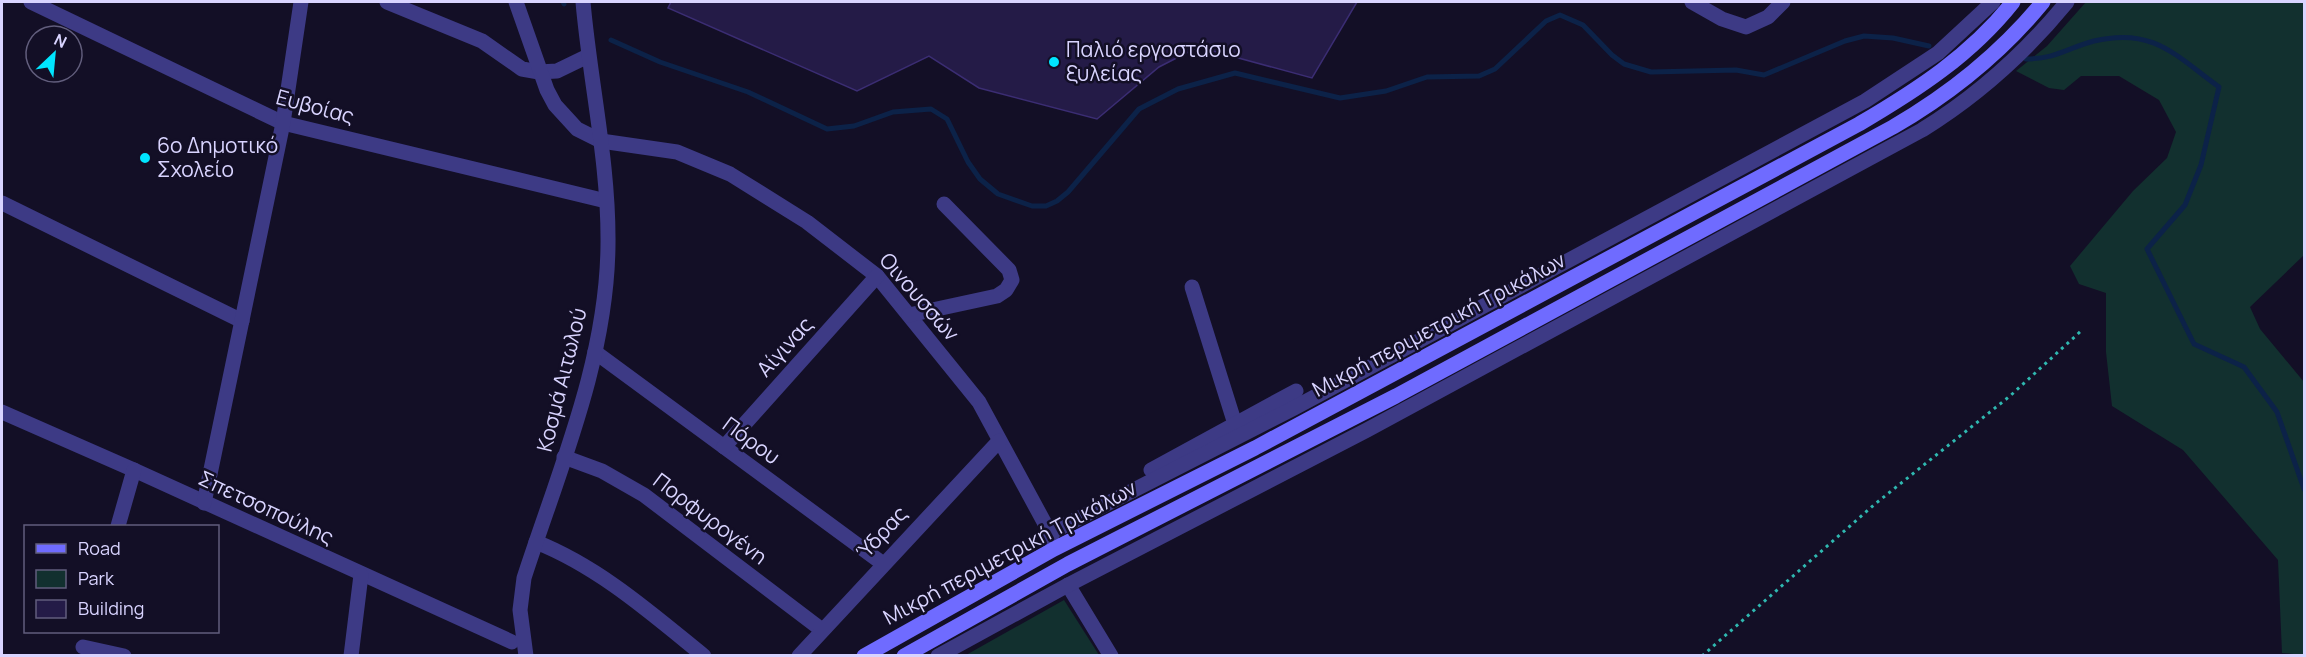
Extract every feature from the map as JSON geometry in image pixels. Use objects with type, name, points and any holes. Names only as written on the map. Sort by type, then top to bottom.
[{"type":"main road","name":"Μικρή περιμετρική Τρικάλων","points":[[864,656],[1054,549],[1255,448],[1867,119],[1942,71],[1985,34],[2013,2]]},
{"type":"main road","name":"Μικρή περιμετρική Τρικάλων","points":[[904,656],[1068,564],[1396,396],[1901,122],[1972,73],[2010,40],[2043,2]]},
{"type":"street","name":"Ευβοίας","points":[[31,2],[283,123],[606,201]]},
{"type":"street","points":[[204,503],[283,123],[301,2]]},
{"type":"street","points":[[387,2],[482,40],[522,69],[539,72],[557,71],[588,56]]},
{"type":"street","points":[[516,2],[539,72],[555,105],[577,129],[601,141]]},
{"type":"street","name":"Κοσμά Αιτωλού","points":[[526,656],[515,644],[521,594],[595,352],[608,245],[601,141],[588,56],[583,2]]},
{"type":"street","points":[[1692,2],[1722,19],[1746,27],[1768,17],[1783,2]]},
{"type":"street","points":[[1049,529],[1294,408],[1872,97],[1938,53],[1993,2]]},
{"type":"street","points":[[938,656],[1068,585],[1367,430],[1922,130],[1960,105],[1999,72],[2067,2]]},
{"type":"street","name":"Οινουσσών","points":[[601,141],[677,152],[730,174],[807,222],[877,276],[979,402],[1049,529],[1054,549]]},
{"type":"street","points":[[2,203],[242,321]]},
{"type":"street","points":[[909,315],[998,296],[1010,286],[1010,270],[944,204]]},
{"type":"street","name":"Αίγινας","points":[[724,447],[877,276]]},
{"type":"street","points":[[1192,287],[1235,424]]},
{"type":"street","name":"Πόρου","points":[[595,352],[882,563]]},
{"type":"street","points":[[1049,529],[1296,391]]},
{"type":"street","name":"Σπετσοπούλης","points":[[2,416],[134,470],[515,644]]},
{"type":"street","name":"Ύδρας","points":[[799,656],[882,563],[999,441]]},
{"type":"street","name":"Πορφυρογένη","points":[[564,457],[602,471],[644,495],[822,630]]},
{"type":"street","points":[[118,525],[134,470]]},
{"type":"street","points":[[536,542],[561,552],[600,575],[705,656]]},
{"type":"street","points":[[351,656],[361,575]]},
{"type":"street","points":[[1068,585],[1112,656]]},
{"type":"street","points":[[87,633],[82,651],[124,656]]},
{"type":"path","points":[[1701,656],[1866,511],[1925,461],[2010,396],[2081,332]]},
{"type":"green space","points":[[2086,2],[2304,2],[2304,255],[2250,307],[2260,329],[2304,382],[2304,655],[2282,653],[2278,560],[2183,450],[2112,406],[2106,352],[2106,293],[2079,284],[2070,266],[2133,191],[2167,158],[2176,132],[2159,100],[2119,76],[2081,76],[2064,90],[2049,88],[2016,71],[2047,46]]},
{"type":"green space","points":[[1064,600],[1099,655],[966,655]]},
{"type":"building","name":"Παλιό εργοστάσιο ξυλείας","points":[[671,2],[1357,2],[1312,78],[1198,47],[1159,67],[1097,119],[979,88],[929,56],[857,91],[668,8]]},
{"type":"waterway","points":[[611,40],[660,62],[748,92],[827,129],[854,126],[893,112],[931,109],[947,119],[968,162],[980,179],[998,194],[1032,206],[1046,206],[1057,201],[1068,192],[1139,109],[1178,89],[1235,73],[1340,98],[1386,91],[1427,77],[1479,76],[1495,69],[1546,21],[1560,15],[1583,25],[1624,64],[1651,72],[1736,70],[1764,75],[1845,41],[1864,36],[1893,38],[1929,46]]},
{"type":"waterway","points":[[2026,59],[2054,55],[2094,41],[2132,38],[2162,47],[2219,87],[2201,165],[2185,205],[2147,249],[2194,344],[2244,367],[2277,412],[2304,489]]},
{"type":"place","name":"Παλιό εργοστάσιο ξυλείας","points":[[1054,62]]},
{"type":"place","name":"6ο Δημοτικό Σχολείο","points":[[145,158]]}]
